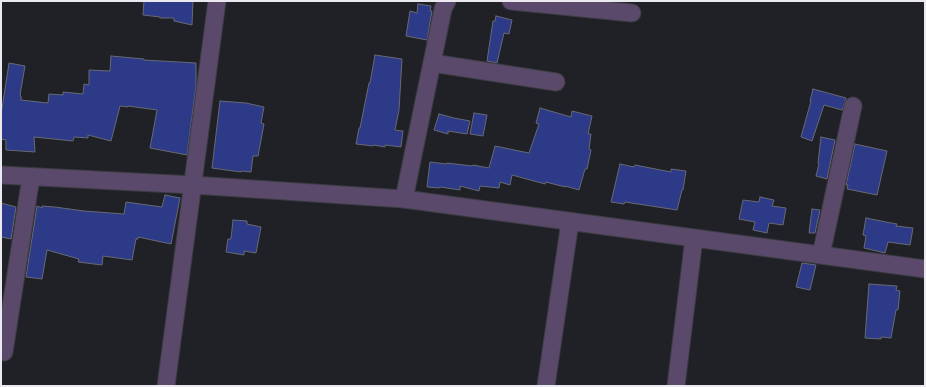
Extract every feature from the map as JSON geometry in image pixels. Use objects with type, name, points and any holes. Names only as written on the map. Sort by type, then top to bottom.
[{"type":"street","points":[[166,386],[217,1]]},
{"type":"street","points":[[404,199],[432,63],[447,1]]},
{"type":"street","points":[[510,1],[547,3],[632,13]]},
{"type":"street","points":[[432,63],[556,82]]},
{"type":"street","points":[[821,255],[853,106]]},
{"type":"street","points":[[1,175],[193,185],[404,199],[925,269]]},
{"type":"street","points":[[4,352],[31,177]]},
{"type":"street","points":[[546,386],[570,222]]},
{"type":"street","points":[[676,386],[694,238]]},
{"type":"building","points":[[144,1],[193,1],[192,25],[174,21],[174,18],[160,18],[143,15]]},
{"type":"building","points":[[418,4],[431,6],[430,11],[432,11],[427,40],[406,36],[410,11],[417,13]]},
{"type":"building","points":[[496,16],[512,20],[509,34],[504,33],[497,63],[487,61],[493,21],[495,21]]},
{"type":"building","points":[[375,55],[402,59],[399,110],[395,130],[403,131],[401,147],[356,144]]},
{"type":"building","points":[[111,56],[144,60],[196,63],[196,86],[187,155],[150,148],[157,110],[128,106],[120,106],[111,141],[88,135],[88,138],[74,137],[73,141],[34,137],[35,152],[6,150],[6,140],[1,139],[1,115],[9,63],[25,66],[20,95],[21,100],[48,103],[49,94],[63,95],[63,92],[83,94],[84,84],[89,85],[89,70],[110,71]]},
{"type":"building","points":[[813,89],[846,98],[842,110],[824,105],[812,141],[801,137]]},
{"type":"building","points":[[220,101],[246,103],[264,107],[261,123],[264,124],[258,156],[253,156],[251,172],[212,168]]},
{"type":"building","points":[[540,108],[571,117],[572,111],[592,116],[588,134],[591,134],[589,149],[591,150],[587,169],[585,169],[579,190],[546,182],[545,184],[512,175],[510,185],[500,182],[499,188],[480,186],[479,191],[460,186],[460,190],[427,187],[430,162],[473,165],[489,168],[495,146],[529,153],[539,124],[536,123]]},
{"type":"building","points":[[474,113],[487,115],[483,136],[470,134]]},
{"type":"building","points":[[439,114],[470,121],[467,134],[448,131],[448,134],[434,130]]},
{"type":"building","points":[[821,137],[835,140],[827,179],[816,176],[819,164]]},
{"type":"building","points":[[855,144],[887,151],[877,195],[847,189],[848,185],[846,185]]},
{"type":"building","points":[[620,164],[634,167],[635,165],[671,172],[671,169],[686,171],[683,190],[677,210],[625,202],[624,204],[611,202]]},
{"type":"building","points":[[165,195],[180,198],[171,244],[138,237],[138,239],[136,239],[132,260],[103,256],[102,265],[78,262],[79,259],[47,250],[42,279],[26,277],[37,206],[42,208],[42,206],[124,214],[126,202],[162,207]]},
{"type":"building","points":[[760,197],[774,200],[772,206],[786,208],[783,225],[769,223],[767,233],[753,230],[755,222],[739,219],[743,200],[759,202]]},
{"type":"building","points":[[1,203],[16,207],[11,239],[1,237]]},
{"type":"building","points":[[812,209],[820,210],[815,233],[809,233]]},
{"type":"building","points":[[866,218],[897,224],[896,226],[913,228],[910,245],[888,242],[885,253],[864,248],[866,236],[863,235]]},
{"type":"building","points":[[233,220],[247,221],[247,224],[261,227],[256,253],[244,251],[244,255],[226,252],[228,239],[231,239]]},
{"type":"building","points":[[802,263],[816,265],[810,290],[796,287]]},
{"type":"building","points":[[869,284],[897,286],[896,290],[900,291],[898,310],[896,310],[891,338],[865,338]]}]
